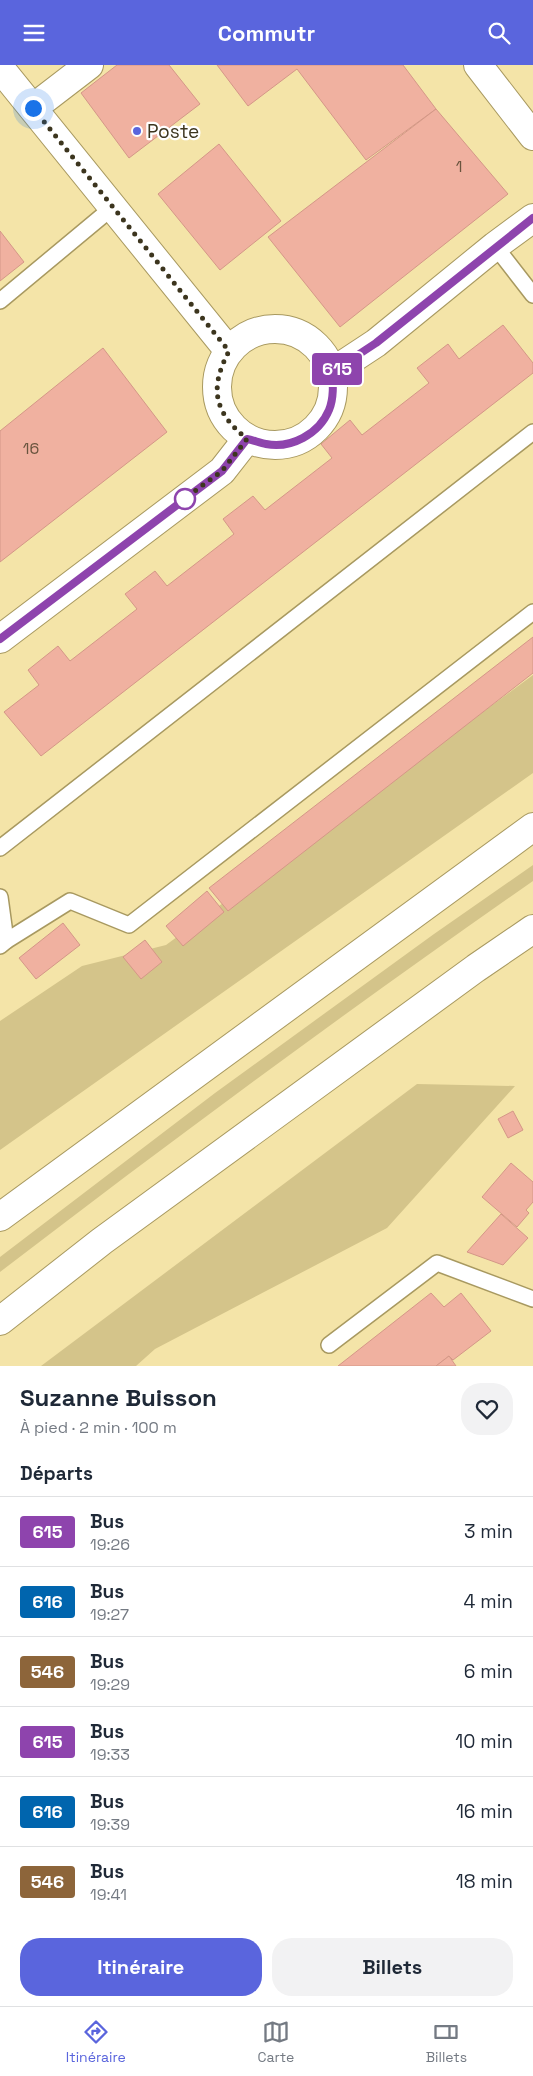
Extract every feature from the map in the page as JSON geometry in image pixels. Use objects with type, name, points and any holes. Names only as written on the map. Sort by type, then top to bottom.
[{"type":"main road","points":[[33,108],[89,65]]},
{"type":"main road","points":[[478,65],[533,136]]},
{"type":"main road","points":[[0,67],[229,351]]},
{"type":"main road","points":[[332,372],[376,343],[533,218]]},
{"type":"main road","points":[[278,328],[296,332],[312,341],[324,355],[332,372],[333,391],[329,410],[318,426],[304,438],[285,445],[266,445],[247,439],[231,426],[221,409],[217,389],[219,369],[229,351],[242,338],[259,330],[278,328]]},
{"type":"main road","points":[[4,627],[222,471],[247,439]]},
{"type":"main road","points":[[0,1217],[533,827]]},
{"type":"main road","points":[[0,1321],[102,1241],[476,968],[533,929]]},
{"type":"lane","points":[[0,301],[113,207]]},
{"type":"lane","points":[[495,247],[533,295]]},
{"type":"lane","points":[[0,848],[533,432]]},
{"type":"lane","points":[[0,897],[3,944],[70,901],[129,925],[533,612]]},
{"type":"lane","points":[[328,1345],[437,1263],[533,1299]]},
{"type":"shaded area","points":[[533,675],[533,773],[0,1150],[0,1021],[82,966],[166,945]]},
{"type":"shaded area","points":[[533,865],[533,881],[398,976],[264,1074],[0,1272],[0,1257],[215,1093],[434,934]]},
{"type":"shaded area","points":[[417,1084],[515,1086],[387,1228],[155,1349],[136,1366],[41,1366]]},
{"type":"building","name":"Poste","points":[[117,65],[169,65],[200,104],[129,158],[81,93]]},
{"type":"building","points":[[217,65],[403,65],[436,109],[366,160],[297,69],[248,106]]},
{"type":"building","points":[[436,109],[508,194],[340,327],[268,237]]},
{"type":"building","points":[[219,144],[281,221],[220,270],[158,194]]},
{"type":"building","points":[[0,231],[24,262],[0,281]]},
{"type":"building","points":[[503,325],[533,363],[533,373],[41,756],[4,712],[39,685],[28,670],[58,646],[70,661],[137,609],[125,594],[155,571],[167,586],[234,534],[223,519],[253,496],[265,510],[332,458],[321,444],[350,420],[362,435],[429,383],[417,368],[448,344],[459,359]]},
{"type":"building","points":[[103,348],[167,432],[0,562],[0,431]]},
{"type":"building","points":[[533,637],[533,673],[228,911],[209,888]]},
{"type":"building","points":[[207,891],[224,912],[183,946],[166,926]]},
{"type":"building","points":[[63,923],[80,945],[36,979],[19,958]]},
{"type":"building","points":[[145,940],[162,962],[141,979],[123,957]]},
{"type":"building","points":[[513,1111],[523,1130],[508,1138],[498,1119]]},
{"type":"building","points":[[511,1163],[533,1182],[533,1202],[526,1210],[529,1213],[517,1227],[482,1197]]},
{"type":"building","points":[[501,1214],[528,1238],[503,1265],[467,1252]]},
{"type":"building","points":[[431,1293],[444,1307],[461,1293],[491,1331],[453,1360],[449,1356],[436,1366],[338,1366]]},
{"type":"building","points":[[449,1356],[456,1366],[436,1366]]},
{"type":"bus line","name":"615","points":[[0,639],[222,471],[247,439],[266,445],[285,445],[304,438],[318,426],[329,410],[333,391],[332,372],[376,343],[533,218]]},
{"type":"place","name":"Poste","points":[[137,131]]},
{"type":"route","points":[[33,108],[229,351],[219,369],[217,389],[221,409],[231,426],[247,439],[222,471],[180,502],[185,499]]}]
